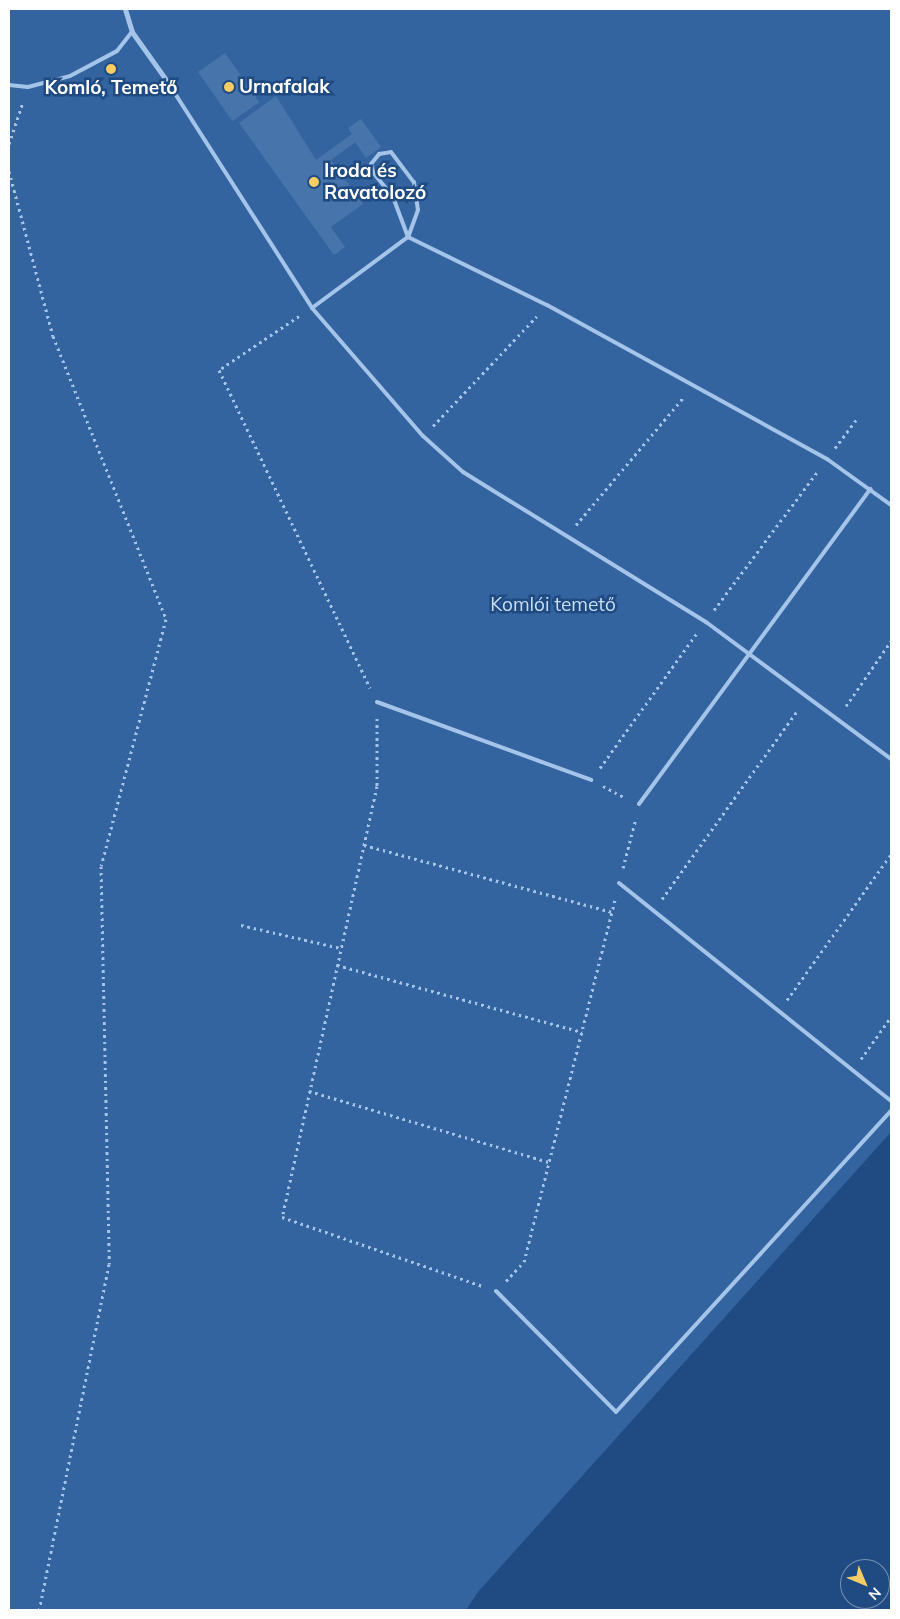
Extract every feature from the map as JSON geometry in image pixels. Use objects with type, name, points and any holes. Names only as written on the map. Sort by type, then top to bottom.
[{"type":"street","points":[[125,9],[132,32],[167,81]]},
{"type":"lane","points":[[9,85],[28,87],[70,76],[117,51],[132,32]]},
{"type":"lane","points":[[167,81],[312,308],[423,436],[462,472],[706,622],[891,759]]},
{"type":"lane","points":[[312,308],[408,237],[418,210],[414,182],[400,159],[391,152],[379,154],[371,164],[373,172],[393,197],[408,237],[547,305],[692,388],[827,459],[891,505]]},
{"type":"lane","points":[[639,804],[870,489]]},
{"type":"lane","points":[[377,702],[591,780]]},
{"type":"lane","points":[[619,883],[891,1101]]},
{"type":"lane","points":[[496,1291],[616,1412],[891,1111]]},
{"type":"path","points":[[9,144],[28,87]]},
{"type":"path","points":[[9,171],[53,336],[166,619],[101,866],[109,1264],[39,1610]]},
{"type":"path","points":[[423,436],[547,305]]},
{"type":"path","points":[[312,308],[219,370],[377,702],[377,786],[282,1217],[496,1291],[524,1262],[639,804],[591,780],[858,418]]},
{"type":"path","points":[[566,536],[692,388]]},
{"type":"path","points":[[837,718],[891,641]]},
{"type":"path","points":[[653,911],[808,697]]},
{"type":"path","points":[[364,845],[612,912]]},
{"type":"path","points":[[779,1011],[891,854]]},
{"type":"path","points":[[241,925],[341,948]]},
{"type":"path","points":[[337,965],[582,1032]]},
{"type":"path","points":[[853,1071],[891,1017]]},
{"type":"path","points":[[309,1091],[549,1162]]},
{"type":"green space","name":"Komlói temető","points":[[9,9],[891,9],[891,1132],[478,1592],[466,1610],[9,1610]]},
{"type":"building","name":"Urnafalak","points":[[225,53],[259,102],[232,121],[198,72]]},
{"type":"building","name":"Iroda és Ravatolozó","points":[[276,96],[316,160],[352,134],[348,128],[361,119],[381,147],[366,158],[355,142],[331,160],[363,204],[331,227],[345,247],[334,255],[239,123]]},
{"type":"place","name":"Komló, Temető","points":[[111,69]]},
{"type":"place","name":"Urnafalak","points":[[229,87]]},
{"type":"place","name":"Iroda és Ravatolozó","points":[[314,182]]}]
